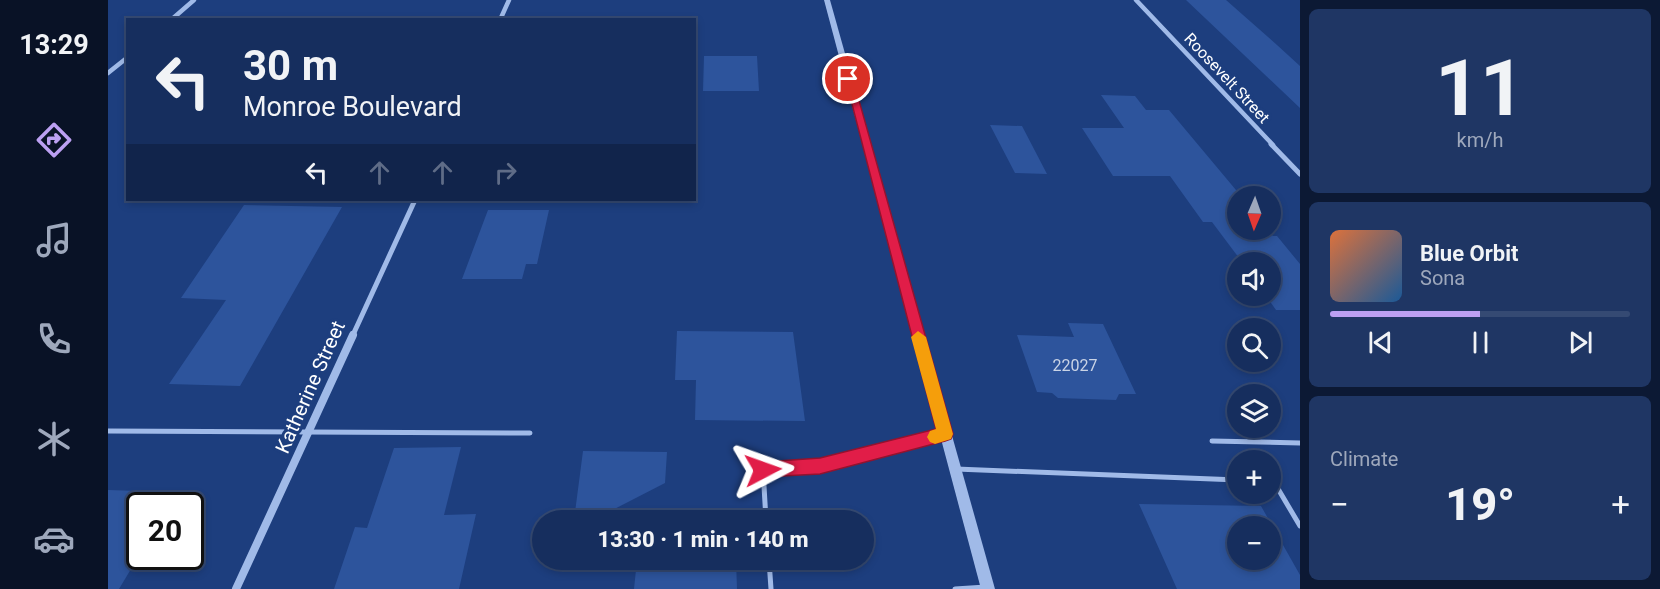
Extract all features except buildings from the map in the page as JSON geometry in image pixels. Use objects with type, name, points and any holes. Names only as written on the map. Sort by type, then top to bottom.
[{"type":"street","points":[[173,18],[194,0]]},
{"type":"street","points":[[501,18],[509,0]]},
{"type":"street","points":[[827,0],[988,588]]},
{"type":"street","name":"Roosevelt Street","points":[[1136,0],[1300,174]]},
{"type":"street","points":[[108,73],[126,59]]},
{"type":"street","name":"Katherine Street","points":[[236,589],[415,201]]},
{"type":"lane","points":[[108,431],[530,433]]},
{"type":"lane","points":[[765,510],[763,470],[820,466],[945,434]]},
{"type":"lane","points":[[1212,441],[1300,443]]},
{"type":"lane","points":[[956,469],[1227,480]]},
{"type":"lane","points":[[1281,494],[1300,526]]},
{"type":"lane","points":[[770,570],[771,589]]},
{"type":"lane","points":[[955,589],[988,588]]},
{"type":"slow traffic","points":[[918,337],[945,434],[935,437]]},
{"type":"route","points":[[763,470],[820,466],[945,434],[848,79]]}]
